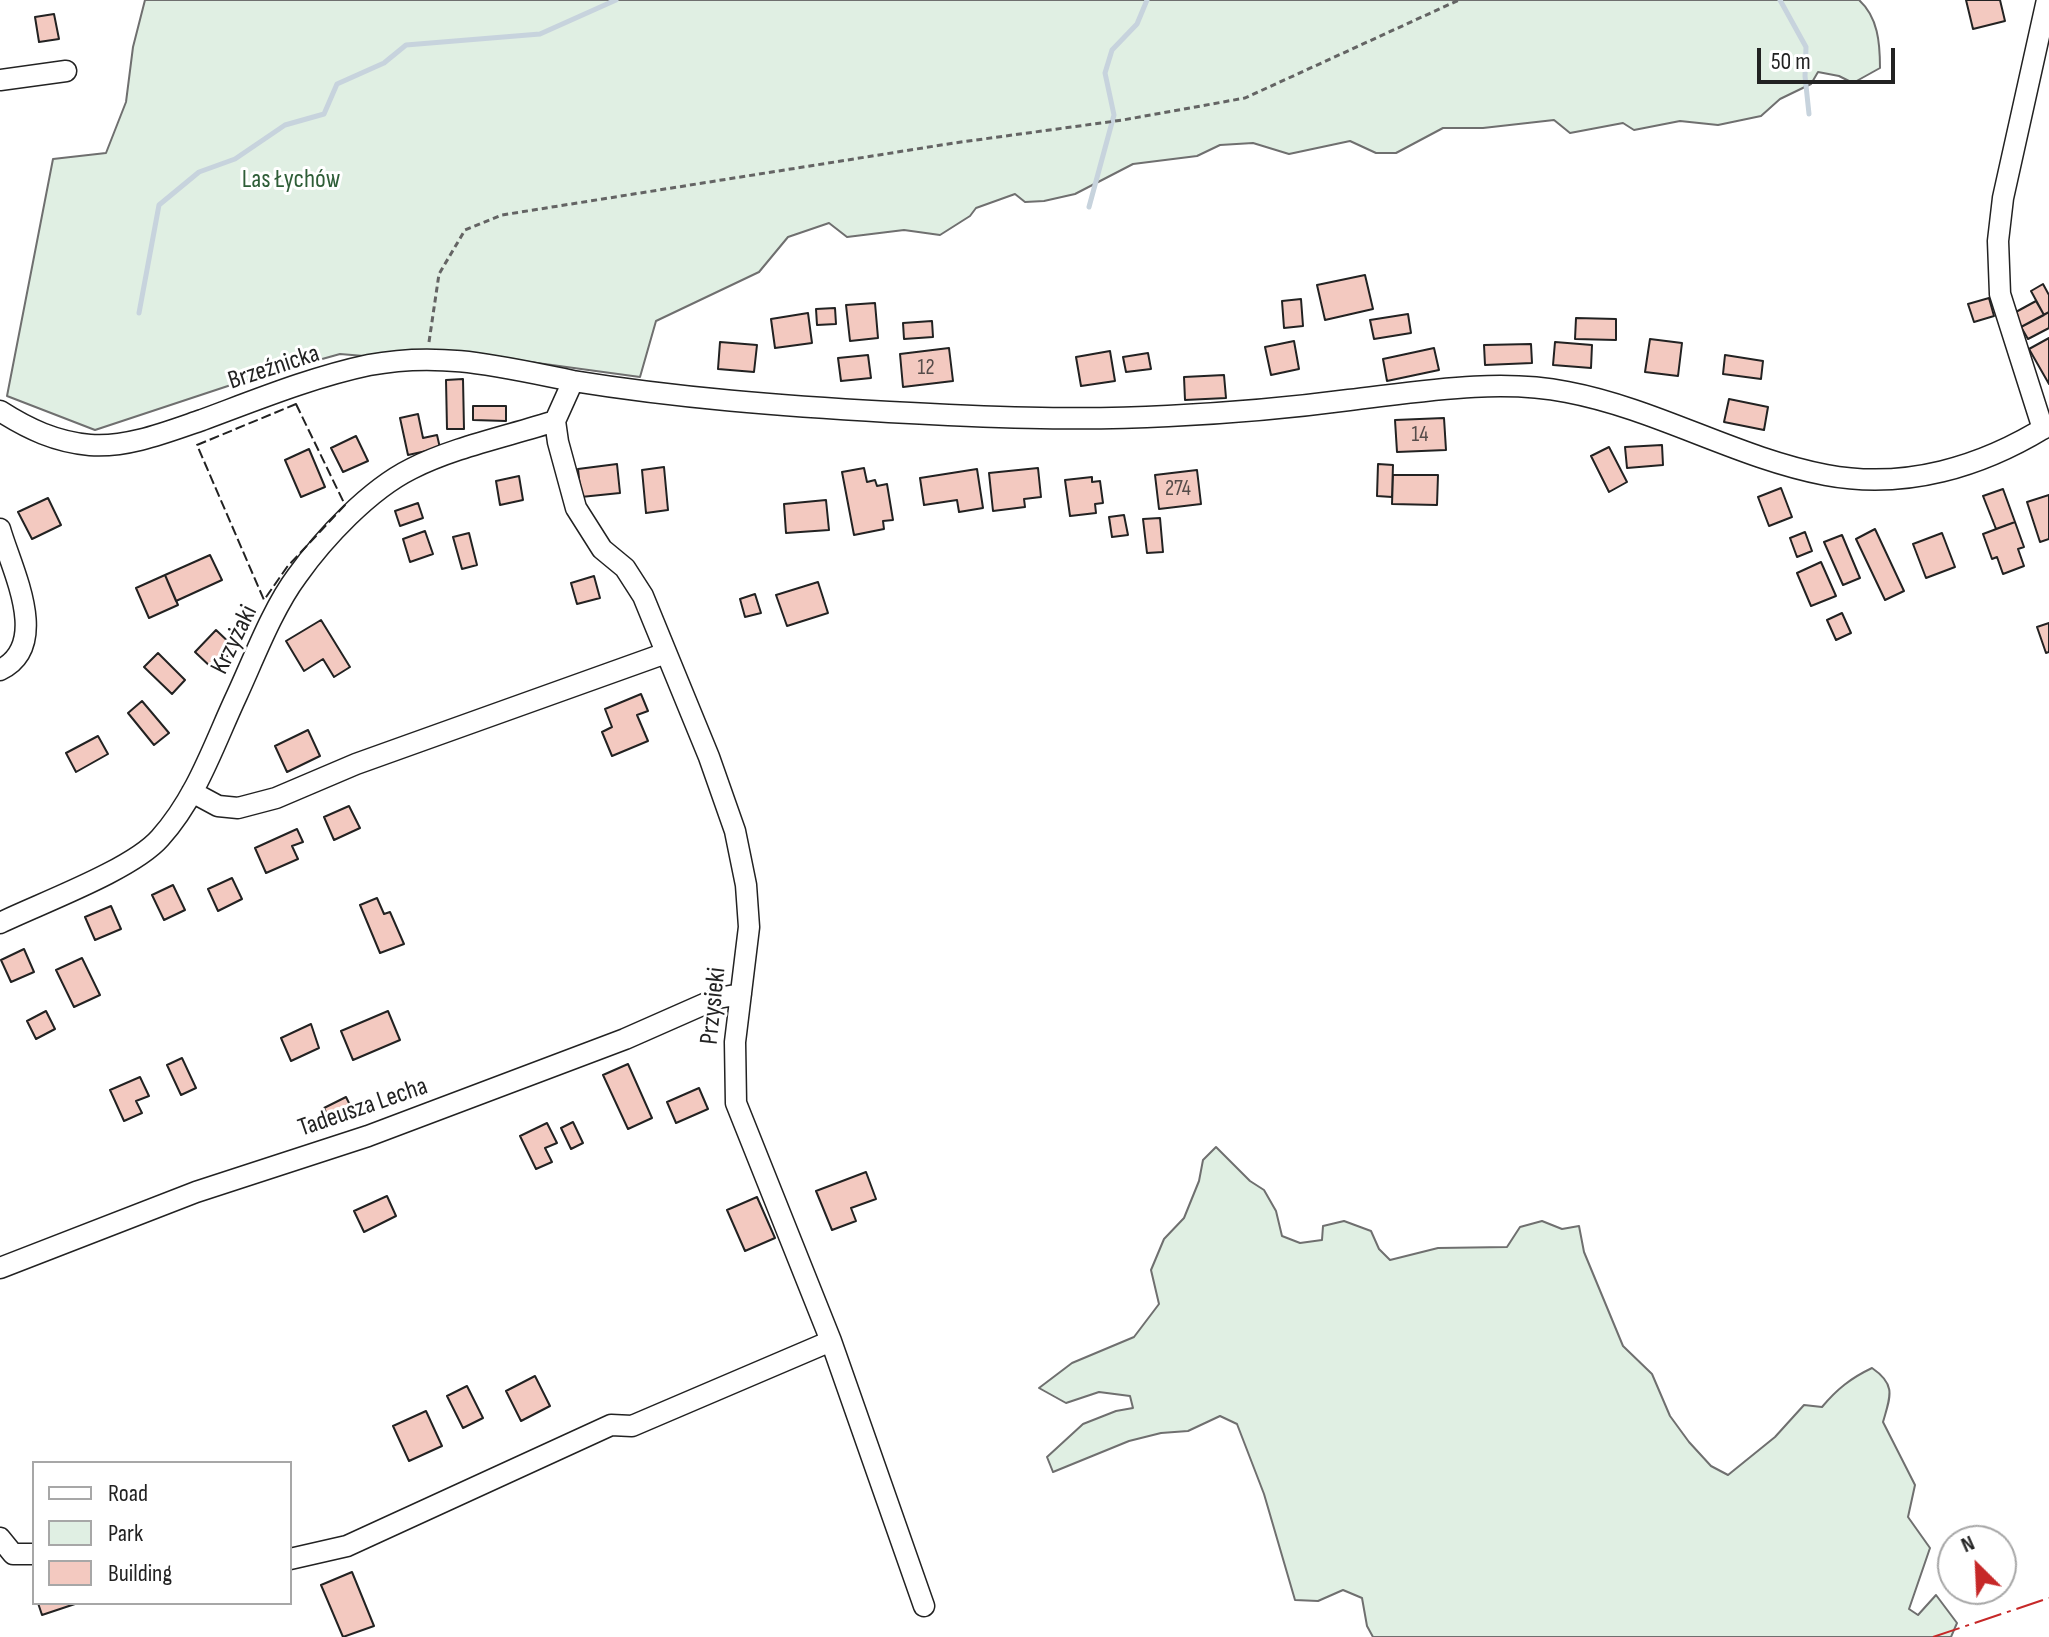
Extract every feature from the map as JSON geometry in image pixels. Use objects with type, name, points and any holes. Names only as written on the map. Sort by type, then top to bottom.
[{"type":"street","points":[[2046,427],[2000,294],[1998,241],[2003,198],[2047,0]]},
{"type":"street","points":[[0,80],[66,71]]},
{"type":"street","name":"Brzeźnicka","points":[[0,411],[41,434],[65,441],[93,445],[135,441],[310,381],[369,365],[451,358],[688,398],[1011,419],[1083,420],[1262,411],[1428,391],[1522,387],[1566,391],[1616,404],[1778,462],[1827,476],[1880,480],[1925,477],[1967,465],[2046,427]]},
{"type":"street","points":[[555,421],[573,381]]},
{"type":"street","name":"Przysieki","points":[[555,421],[576,508],[602,549],[625,568],[643,596],[709,757],[735,831],[746,885],[749,927],[735,1042],[736,1103],[831,1341],[924,1606]]},
{"type":"street","name":"Krzyżaki","points":[[0,923],[125,864],[159,841],[204,773],[260,644],[296,577],[343,522],[383,486],[411,468],[555,421]]},
{"type":"street","points":[[0,529],[26,608],[25,639],[18,657],[0,670]]},
{"type":"street","points":[[192,792],[218,806],[238,808],[276,798],[356,764],[666,653]]},
{"type":"street","name":"Tadeusza Lecha","points":[[0,1268],[196,1192],[368,1136],[625,1039],[718,998],[741,994]]},
{"type":"street","points":[[292,1559],[347,1546],[611,1425],[632,1426],[831,1341]]},
{"type":"street","points":[[0,1538],[13,1554],[32,1554]]},
{"type":"path","points":[[426,358],[439,274],[465,230],[502,215],[1123,120],[1245,98],[1459,0]]},
{"type":"green space","name":"Las Łychów","points":[[145,0],[1859,0],[1874,22],[1880,68],[1853,83],[1839,76],[1818,72],[1811,84],[1780,99],[1761,116],[1718,125],[1680,121],[1634,130],[1623,123],[1570,133],[1554,120],[1483,128],[1443,128],[1396,153],[1376,153],[1350,141],[1289,154],[1253,143],[1220,145],[1197,156],[1133,164],[1075,194],[1025,202],[1015,194],[976,208],[970,216],[940,235],[904,230],[847,237],[829,223],[788,237],[759,272],[656,321],[640,377],[449,351],[376,357],[340,354],[240,382],[95,430],[7,396],[53,159],[106,153],[126,102],[133,47]]},
{"type":"green space","points":[[1216,1147],[1250,1181],[1264,1190],[1276,1211],[1282,1236],[1300,1243],[1322,1240],[1323,1226],[1344,1221],[1371,1231],[1379,1249],[1390,1260],[1438,1248],[1507,1247],[1520,1227],[1542,1221],[1562,1229],[1579,1226],[1584,1252],[1623,1346],[1652,1374],[1670,1416],[1689,1442],[1711,1466],[1728,1475],[1775,1437],[1804,1405],[1822,1407],[1845,1384],[1872,1368],[1888,1386],[1890,1392],[1883,1422],[1915,1485],[1908,1517],[1930,1548],[1909,1609],[1918,1615],[1936,1595],[1937,1605],[1944,1605],[1957,1623],[1951,1637],[1373,1637],[1367,1626],[1362,1598],[1343,1590],[1318,1601],[1295,1600],[1264,1494],[1237,1424],[1220,1416],[1188,1431],[1161,1433],[1129,1441],[1053,1472],[1047,1457],[1083,1424],[1133,1408],[1130,1396],[1099,1392],[1066,1403],[1039,1388],[1072,1363],[1134,1337],[1159,1304],[1151,1270],[1164,1239],[1184,1218],[1199,1181],[1203,1160]]},
{"type":"building","points":[[1966,0],[2000,0],[2005,21],[1973,29]]},
{"type":"building","points":[[54,14],[59,39],[39,42],[35,17]]},
{"type":"building","points":[[1365,275],[1373,309],[1325,320],[1317,285]]},
{"type":"building","points":[[2043,284],[2049,295],[2049,312],[2044,315],[2031,291]]},
{"type":"building","points":[[1989,298],[1994,316],[1974,322],[1968,304]]},
{"type":"building","points":[[1301,299],[1303,326],[1284,328],[1282,301]]},
{"type":"building","points":[[2036,301],[2044,315],[2021,327],[2014,313]]},
{"type":"building","points":[[875,303],[878,338],[850,341],[846,305]]},
{"type":"building","points":[[835,308],[836,324],[817,325],[816,309]]},
{"type":"building","points":[[2049,312],[2049,328],[2028,339],[2021,327]]},
{"type":"building","points":[[808,313],[812,343],[775,348],[771,319]]},
{"type":"building","points":[[1408,314],[1411,333],[1374,339],[1370,320]]},
{"type":"building","points":[[1576,318],[1616,319],[1616,340],[1575,339]]},
{"type":"building","points":[[932,321],[933,337],[904,339],[903,323]]},
{"type":"building","points":[[2049,338],[2049,384],[2029,349]]},
{"type":"building","points":[[1650,339],[1682,343],[1678,376],[1645,372]]},
{"type":"building","points":[[1294,341],[1299,369],[1271,375],[1265,347]]},
{"type":"building","points":[[720,342],[757,345],[754,372],[718,369]]},
{"type":"building","points":[[1555,342],[1592,345],[1591,368],[1553,365]]},
{"type":"building","points":[[1531,344],[1532,363],[1485,365],[1484,345]]},
{"type":"building","points":[[949,348],[953,381],[903,387],[900,354]]},
{"type":"building","points":[[1434,348],[1439,370],[1387,381],[1383,359]]},
{"type":"building","points":[[1110,351],[1115,381],[1081,386],[1076,357]]},
{"type":"building","points":[[1148,353],[1151,369],[1126,372],[1123,357]]},
{"type":"building","points":[[868,355],[871,378],[841,381],[838,358]]},
{"type":"building","points":[[1725,355],[1763,361],[1761,379],[1723,374]]},
{"type":"building","points":[[1224,375],[1226,398],[1185,400],[1184,377]]},
{"type":"building","points":[[463,379],[464,429],[447,429],[446,380]]},
{"type":"building","points":[[1729,399],[1768,407],[1764,430],[1724,422]]},
{"type":"building","points":[[473,406],[506,406],[506,421],[473,420]]},
{"type":"building","points":[[418,414],[423,438],[437,435],[440,448],[408,455],[400,418]]},
{"type":"building","points":[[1444,418],[1446,450],[1397,452],[1395,420]]},
{"type":"building","points":[[356,436],[368,461],[343,472],[331,448]]},
{"type":"building","points":[[1662,445],[1663,465],[1627,468],[1625,447]]},
{"type":"building","points":[[1609,447],[1627,482],[1609,492],[1591,456]]},
{"type":"building","points":[[309,449],[325,487],[301,497],[285,460]]},
{"type":"building","points":[[617,464],[620,493],[581,497],[578,469]]},
{"type":"building","points":[[1378,464],[1393,465],[1392,497],[1377,496]]},
{"type":"building","points":[[664,467],[668,510],[646,513],[642,470]]},
{"type":"building","points":[[864,468],[867,482],[875,480],[877,486],[887,484],[893,520],[883,521],[884,529],[854,535],[842,472]]},
{"type":"building","points":[[1038,468],[1041,497],[1024,499],[1025,507],[993,511],[989,473]]},
{"type":"building","points":[[977,469],[983,508],[959,512],[957,500],[924,505],[920,478]]},
{"type":"building","points":[[1197,470],[1201,504],[1159,509],[1155,475]]},
{"type":"building","points":[[1393,475],[1438,475],[1437,505],[1392,504]]},
{"type":"building","points":[[519,476],[523,500],[500,505],[496,481]]},
{"type":"building","points":[[1092,477],[1092,482],[1100,481],[1103,503],[1095,504],[1096,513],[1070,516],[1065,480]]},
{"type":"building","points":[[1781,488],[1792,517],[1769,526],[1758,497]]},
{"type":"building","points":[[2003,489],[2015,522],[1996,529],[1983,496]]},
{"type":"building","points":[[2049,495],[2049,539],[2040,542],[2027,502]]},
{"type":"building","points":[[48,498],[61,525],[32,539],[18,512]]},
{"type":"building","points":[[826,500],[829,530],[786,533],[784,504]]},
{"type":"building","points":[[418,503],[423,518],[400,526],[395,511]]},
{"type":"building","points":[[1124,515],[1128,535],[1112,537],[1109,517]]},
{"type":"building","points":[[1160,518],[1163,552],[1147,553],[1143,519]]},
{"type":"building","points":[[2015,522],[2024,547],[2018,549],[2024,566],[2003,574],[1997,557],[1992,559],[1983,534]]},
{"type":"building","points":[[1875,529],[1904,591],[1885,600],[1856,539]]},
{"type":"building","points":[[425,531],[433,554],[410,562],[403,539]]},
{"type":"building","points":[[1805,532],[1812,551],[1797,557],[1790,538]]},
{"type":"building","points":[[469,533],[477,565],[462,569],[453,537]]},
{"type":"building","points":[[1942,533],[1955,567],[1926,578],[1913,544]]},
{"type":"building","points":[[1842,535],[1860,578],[1843,585],[1824,542]]},
{"type":"building","points":[[210,555],[222,580],[176,601],[165,575]]},
{"type":"building","points":[[1821,562],[1836,596],[1811,606],[1797,573]]},
{"type":"building","points":[[165,575],[178,605],[149,618],[136,588]]},
{"type":"building","points":[[594,576],[600,598],[577,604],[571,583]]},
{"type":"building","points":[[818,582],[828,613],[787,626],[776,595]]},
{"type":"building","points":[[755,594],[761,613],[745,617],[740,599]]},
{"type":"building","points":[[1842,613],[1851,633],[1836,640],[1827,620]]},
{"type":"building","points":[[321,620],[350,667],[334,677],[323,659],[304,671],[286,641]]},
{"type":"building","points":[[2049,623],[2049,652],[2046,653],[2037,627]]},
{"type":"building","points":[[216,630],[235,648],[214,670],[195,652]]},
{"type":"building","points":[[158,653],[185,680],[172,694],[144,667]]},
{"type":"building","points":[[641,694],[648,711],[637,715],[648,741],[612,756],[602,732],[612,727],[605,709]]},
{"type":"building","points":[[142,701],[169,733],[154,745],[128,713]]},
{"type":"building","points":[[308,730],[320,756],[287,772],[275,746]]},
{"type":"building","points":[[98,736],[108,754],[76,772],[66,753]]},
{"type":"building","points":[[349,806],[360,828],[334,840],[324,817]]},
{"type":"building","points":[[297,829],[303,842],[292,846],[298,859],[266,873],[255,848]]},
{"type":"building","points":[[232,878],[242,899],[218,911],[208,889]]},
{"type":"building","points":[[173,885],[185,910],[164,920],[152,895]]},
{"type":"building","points":[[377,898],[384,914],[390,912],[404,944],[380,953],[360,905]]},
{"type":"building","points":[[111,906],[121,929],[95,940],[85,917]]},
{"type":"building","points":[[24,949],[34,972],[11,982],[1,960]]},
{"type":"building","points":[[82,958],[100,995],[74,1007],[56,970]]},
{"type":"building","points":[[46,1011],[55,1029],[36,1039],[27,1021]]},
{"type":"building","points":[[388,1011],[400,1040],[353,1060],[341,1031]]},
{"type":"building","points":[[311,1024],[319,1048],[291,1061],[281,1038]]},
{"type":"building","points":[[182,1058],[196,1088],[181,1095],[167,1065]]},
{"type":"building","points":[[628,1064],[652,1118],[628,1129],[603,1075]]},
{"type":"building","points":[[140,1077],[149,1096],[136,1101],[142,1113],[124,1121],[110,1090]]},
{"type":"building","points":[[699,1088],[708,1109],[676,1123],[667,1102]]},
{"type":"building","points":[[346,1097],[352,1109],[329,1119],[324,1108]]},
{"type":"building","points":[[573,1122],[583,1143],[571,1149],[561,1128]]},
{"type":"building","points":[[547,1123],[557,1143],[545,1148],[552,1162],[536,1169],[520,1136]]},
{"type":"building","points":[[866,1172],[876,1199],[851,1208],[856,1221],[832,1230],[816,1191]]},
{"type":"building","points":[[387,1196],[396,1216],[364,1232],[354,1211]]},
{"type":"building","points":[[757,1197],[775,1238],[745,1251],[727,1210]]},
{"type":"building","points":[[535,1376],[550,1406],[521,1421],[506,1391]]},
{"type":"building","points":[[467,1386],[483,1418],[463,1428],[447,1396]]},
{"type":"building","points":[[426,1411],[442,1446],[409,1461],[393,1426]]},
{"type":"building","points":[[352,1572],[374,1626],[343,1637],[321,1585]]},
{"type":"building","points":[[39,1605],[72,1605],[42,1615]]},
{"type":"waterway","points":[[139,313],[159,205],[199,172],[235,159],[285,125],[324,114],[337,84],[384,63],[406,45],[540,34],[616,0]]},
{"type":"waterway","points":[[1089,207],[1114,115],[1105,73],[1112,50],[1137,24],[1147,0]]},
{"type":"waterway","points":[[1780,0],[1806,47],[1809,114]]},
{"type":"fence","points":[[296,404],[345,505],[287,567],[264,600],[197,445],[296,404]]},
{"type":"power","points":[[1933,1637],[2049,1598]]}]
